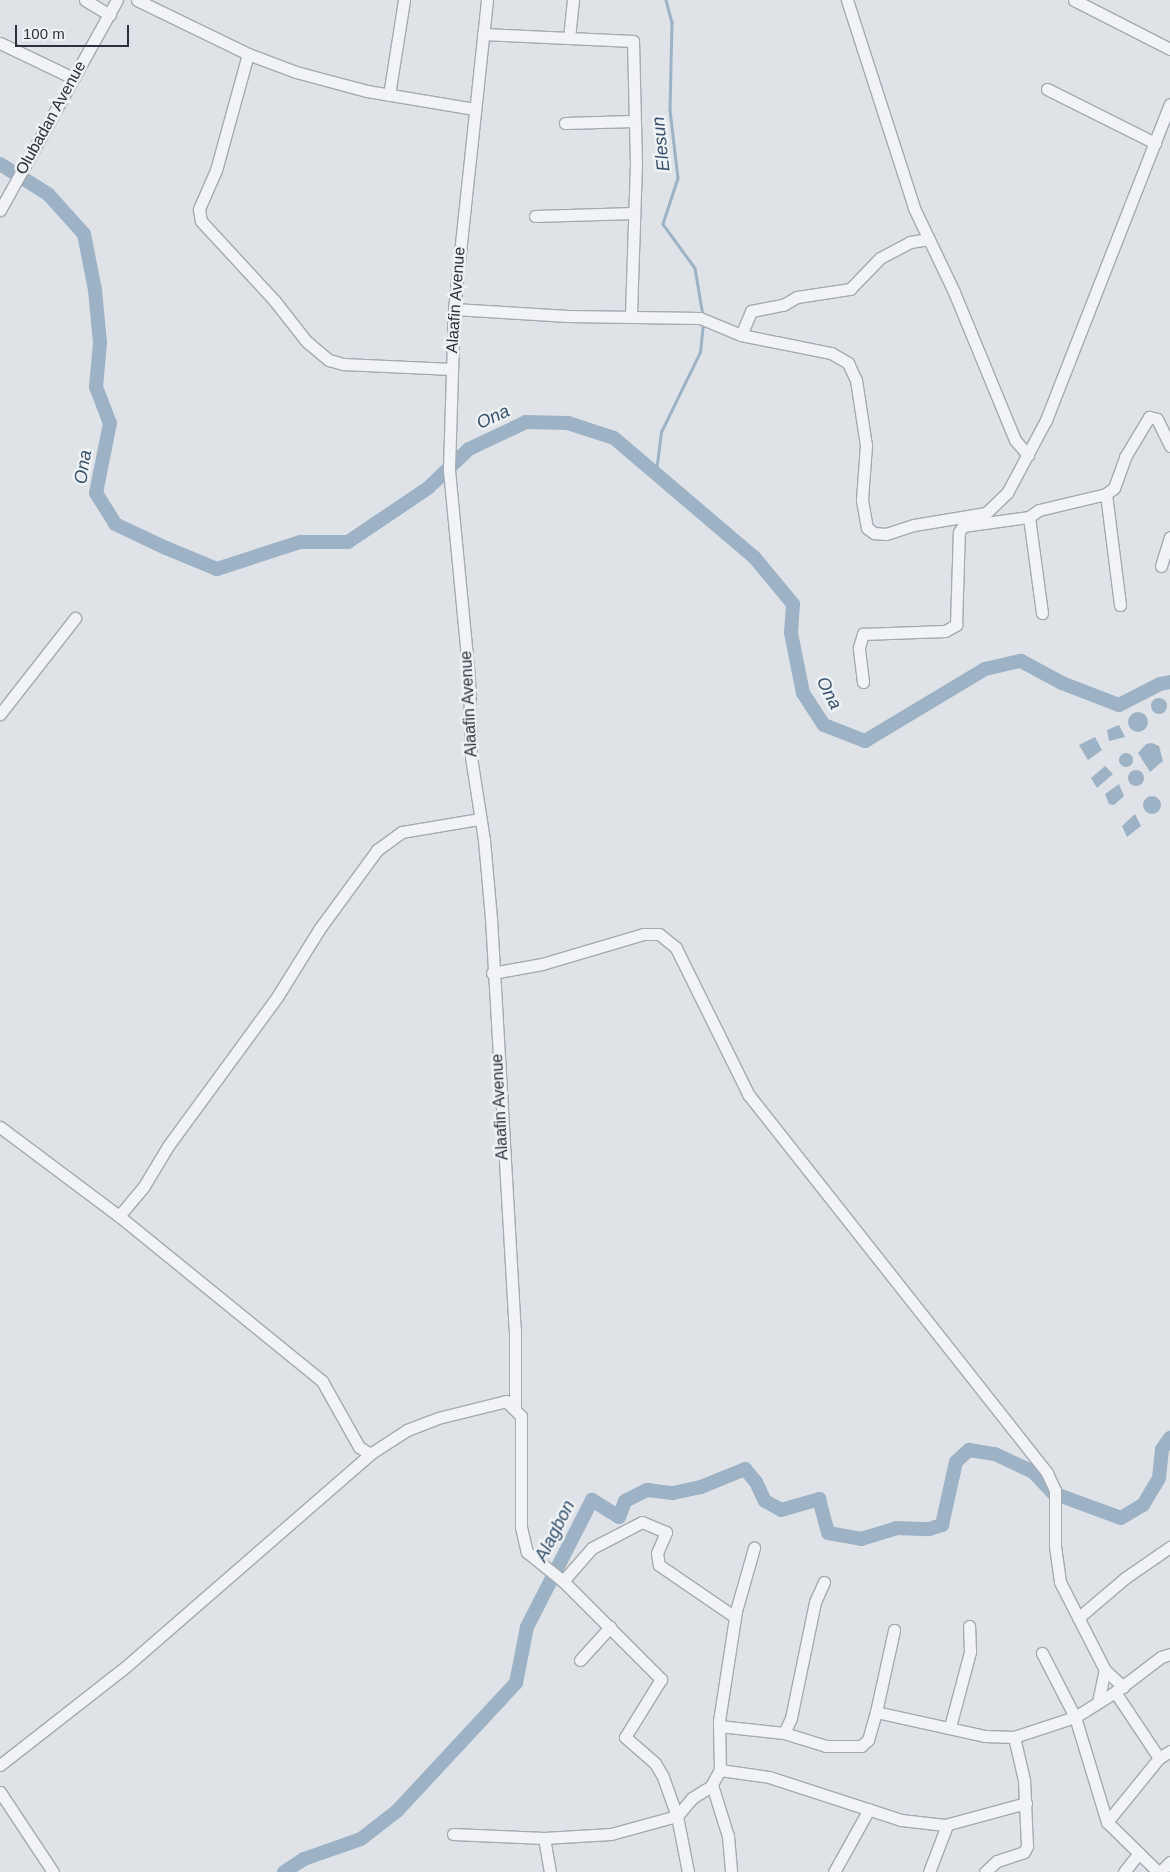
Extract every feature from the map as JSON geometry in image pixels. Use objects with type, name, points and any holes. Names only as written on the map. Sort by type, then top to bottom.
[{"type":"street","points":[[85,0],[110,14]]},
{"type":"street","name":"Olubadan Avenue","points":[[0,210],[117,0]]},
{"type":"street","points":[[137,0],[248,54],[296,72],[389,95],[474,109]]},
{"type":"street","points":[[389,95],[404,0]]},
{"type":"street","name":"Alaafin Avenue","points":[[488,0],[474,109],[454,309],[448,437],[449,470],[469,678],[471,757],[491,918],[492,973],[515,1330],[515,1408],[522,1426],[524,1544],[527,1552],[561,1579],[661,1678],[625,1738],[655,1763],[677,1816]]},
{"type":"street","points":[[569,38],[573,0]]},
{"type":"street","points":[[847,0],[905,183],[954,292],[1015,440],[1028,455]]},
{"type":"street","points":[[1074,0],[1170,49]]},
{"type":"street","points":[[483,34],[633,42],[634,213],[631,315]]},
{"type":"street","points":[[0,43],[73,78]]},
{"type":"street","points":[[248,54],[216,170],[199,210],[201,221],[274,300],[306,341],[329,360],[343,364],[452,369]]},
{"type":"street","points":[[1047,89],[1155,143]]},
{"type":"street","points":[[454,309],[568,316],[631,315],[705,320],[741,335],[807,346],[831,353],[848,363],[856,380],[866,444],[862,500],[864,518],[870,531],[886,534],[914,525],[986,514],[1007,493],[1046,420],[1170,104]]},
{"type":"street","points":[[565,123],[633,121]]},
{"type":"street","points":[[535,216],[634,213]]},
{"type":"street","points":[[741,335],[751,310],[782,305],[797,298],[850,290],[880,258],[910,242],[929,239]]},
{"type":"street","points":[[863,682],[859,647],[863,634],[945,631],[953,628],[957,621],[959,532],[966,525],[998,523],[1029,517],[1039,510],[1106,494],[1114,488],[1125,457],[1148,417],[1157,419],[1170,446]]},
{"type":"street","points":[[1106,494],[1120,605]]},
{"type":"street","points":[[991,508],[998,523]]},
{"type":"street","points":[[1029,517],[1042,613]]},
{"type":"street","points":[[1161,566],[1170,537]]},
{"type":"street","points":[[0,714],[75,618]]},
{"type":"street","points":[[119,1216],[144,1186],[168,1146],[277,997],[320,928],[376,850],[402,832],[479,818]]},
{"type":"street","points":[[492,973],[542,964],[630,936],[652,933],[667,938],[690,973],[748,1094],[975,1378],[1047,1473],[1054,1490],[1056,1514],[1055,1546],[1060,1582],[1105,1670],[1119,1689],[1159,1758]]},
{"type":"street","points":[[0,1127],[119,1216],[322,1382],[359,1447],[370,1454]]},
{"type":"street","points":[[0,1765],[124,1669],[370,1454],[407,1430],[456,1411],[506,1401],[515,1408]]},
{"type":"street","points":[[561,1579],[592,1548],[642,1522],[666,1532],[657,1553],[658,1565],[735,1617]]},
{"type":"street","points":[[1078,1618],[1125,1578],[1170,1547]]},
{"type":"street","points":[[453,1834],[544,1838],[611,1834],[677,1816],[692,1798],[712,1785],[720,1770],[719,1726],[735,1617],[754,1548]]},
{"type":"street","points":[[784,1733],[791,1718],[815,1602],[824,1582]]},
{"type":"street","points":[[580,1660],[610,1626]]},
{"type":"street","points":[[950,1727],[970,1652],[969,1626]]},
{"type":"street","points":[[719,1726],[784,1733],[826,1746],[861,1746],[868,1740],[876,1712],[894,1630]]},
{"type":"street","points":[[1042,1653],[1075,1717],[1107,1822],[1159,1872],[1170,1862]]},
{"type":"street","points":[[876,1712],[985,1736],[1014,1737],[1075,1717],[1119,1689],[1161,1657],[1170,1654]]},
{"type":"street","points":[[1098,1702],[1105,1670]]},
{"type":"street","points":[[986,1872],[997,1861],[1026,1851],[1026,1803],[1014,1737]]},
{"type":"street","points":[[1107,1822],[1159,1758],[1170,1751]]},
{"type":"street","points":[[720,1770],[769,1777],[901,1820],[947,1825],[1026,1803]]},
{"type":"street","points":[[712,1785],[728,1836],[731,1872]]},
{"type":"street","points":[[0,1792],[53,1872]]},
{"type":"street","points":[[834,1872],[869,1810]]},
{"type":"street","points":[[677,1816],[688,1872]]},
{"type":"street","points":[[929,1872],[947,1825]]},
{"type":"street","points":[[544,1838],[550,1872]]},
{"type":"street","points":[[1124,1872],[1139,1853]]},
{"type":"water","points":[[1159,698],[1165,700],[1167,706],[1165,712],[1159,714],[1153,712],[1151,706],[1153,700]]},
{"type":"water","points":[[1138,712],[1145,715],[1148,722],[1145,729],[1138,732],[1131,729],[1128,722],[1131,715]]},
{"type":"water","points":[[1119,725],[1125,737],[1109,741],[1107,730]]},
{"type":"water","points":[[1095,737],[1102,750],[1088,760],[1079,745]]},
{"type":"water","points":[[1152,743],[1159,746],[1163,761],[1150,772],[1138,753],[1146,744]]},
{"type":"water","points":[[1123,753],[1129,753],[1133,760],[1129,767],[1123,767],[1119,763],[1119,757]]},
{"type":"water","points":[[1105,766],[1113,774],[1097,788],[1091,778]]},
{"type":"water","points":[[1133,770],[1139,770],[1144,775],[1142,784],[1133,786],[1128,781],[1128,775]]},
{"type":"water","points":[[1119,784],[1124,796],[1114,805],[1109,804],[1105,794]]},
{"type":"water","points":[[1148,796],[1156,796],[1161,801],[1159,812],[1148,814],[1143,809],[1143,801]]},
{"type":"water","points":[[1135,814],[1141,826],[1127,837],[1122,826]]},
{"type":"waterway","name":"Elesun","points":[[666,0],[672,22],[670,110],[678,178],[663,224],[695,268],[703,316]]},
{"type":"waterway","name":"Ona","points":[[0,164],[48,194],[84,234],[95,290],[100,343],[96,387],[110,423],[96,493],[115,524],[166,548],[217,569],[300,542],[348,542],[428,488],[469,449],[526,422],[568,423],[614,438],[754,557],[793,604],[791,633],[803,693],[824,725],[865,741],[985,669],[1021,661],[1062,683],[1119,705],[1160,684],[1170,682]]},
{"type":"waterway","name":"Elesun","points":[[656,472],[661,432],[700,352],[703,324]]},
{"type":"waterway","name":"Alagbon","points":[[284,1872],[304,1859],[361,1839],[397,1811],[516,1683],[527,1627],[592,1500],[619,1517],[625,1501],[647,1490],[673,1493],[701,1487],[745,1469],[756,1482],[765,1501],[781,1510],[819,1499],[828,1533],[861,1539],[896,1528],[929,1529],[942,1525],[956,1462],[969,1450],[995,1454],[1033,1472],[1053,1493],[1121,1518],[1143,1505],[1159,1478],[1162,1449],[1170,1438]]}]
